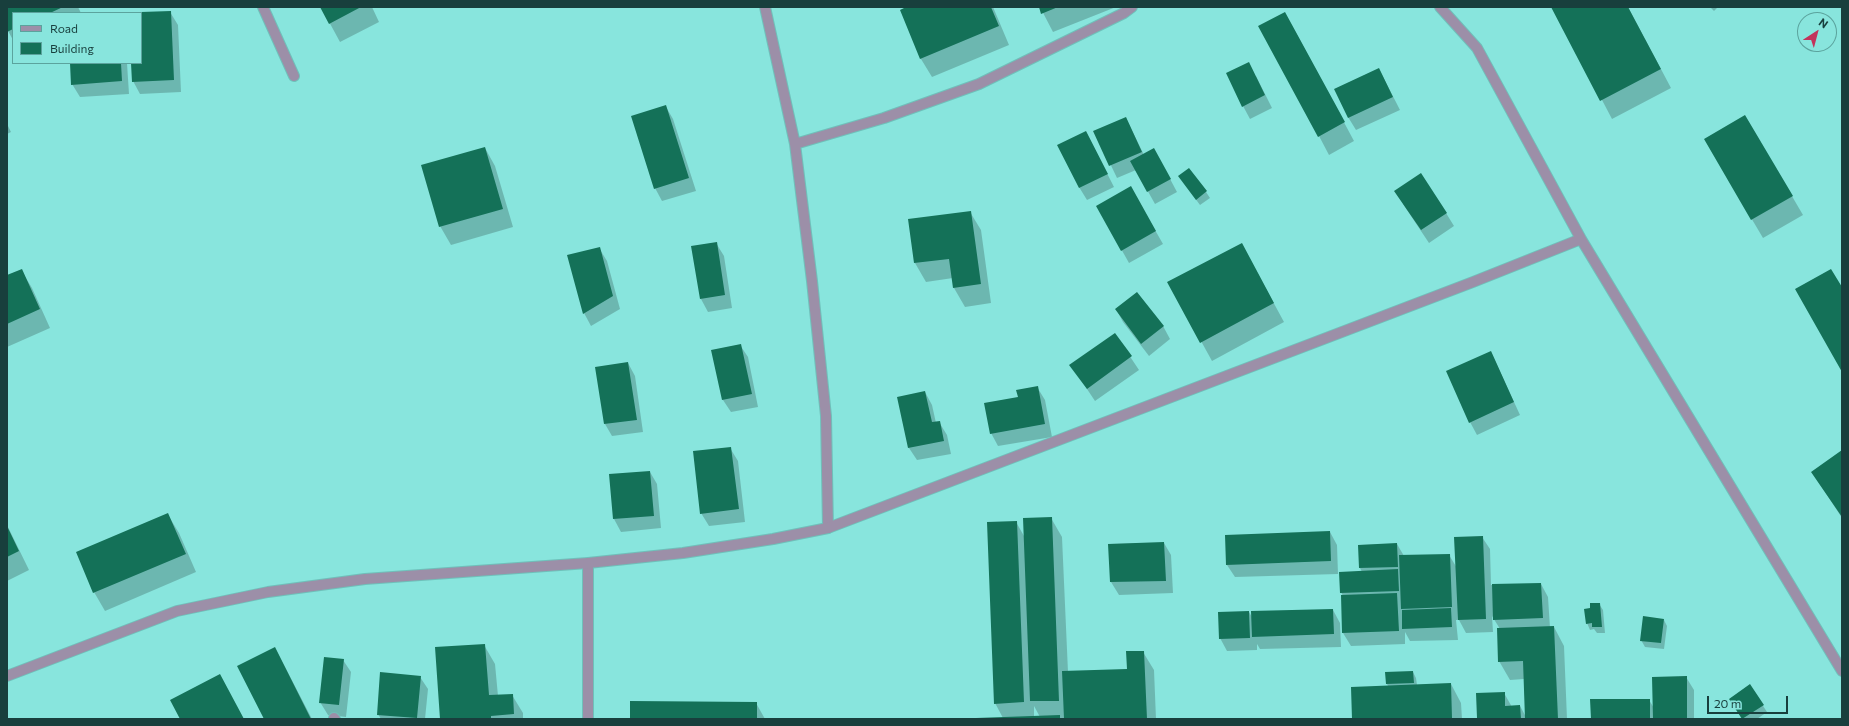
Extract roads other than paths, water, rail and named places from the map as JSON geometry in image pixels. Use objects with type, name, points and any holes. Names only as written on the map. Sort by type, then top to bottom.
[{"type":"street","points":[[263,7],[294,76]]},
{"type":"street","points":[[765,7],[795,144],[826,416],[828,528]]},
{"type":"street","points":[[795,144],[884,118],[979,84],[1124,13],[1132,7]]},
{"type":"street","points":[[1440,7],[1477,48],[1581,239],[1842,671]]},
{"type":"street","points":[[7,676],[177,611],[268,592],[365,579],[588,563],[683,553],[773,539],[828,528],[1473,282],[1581,239]]},
{"type":"street","points":[[588,563],[588,719]]}]
